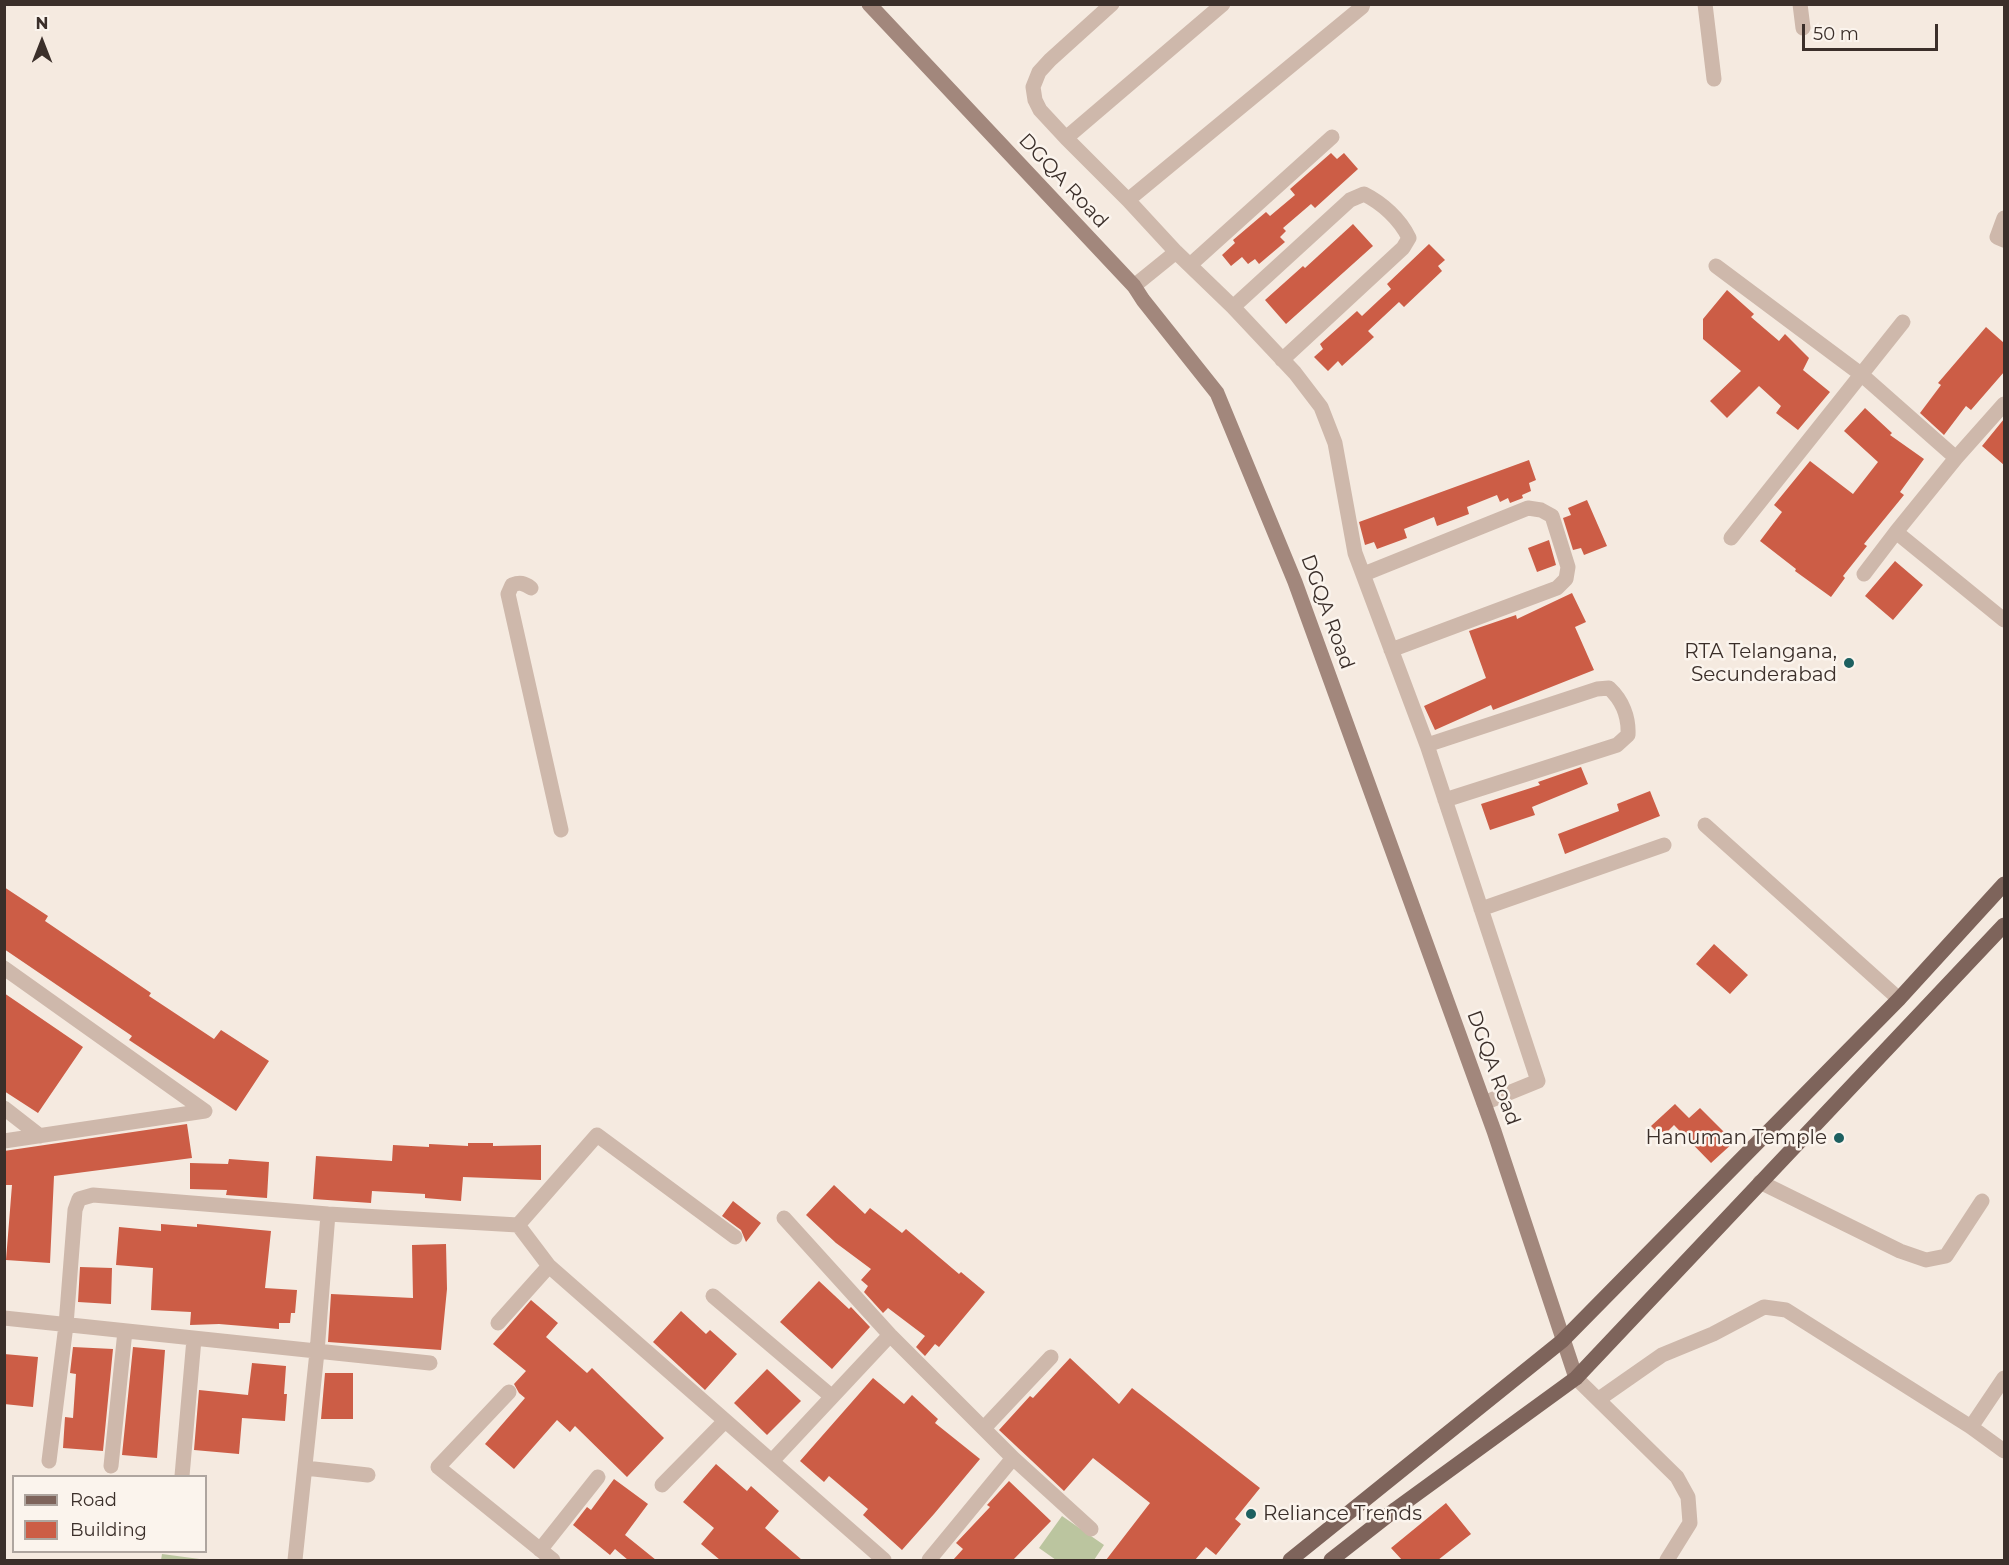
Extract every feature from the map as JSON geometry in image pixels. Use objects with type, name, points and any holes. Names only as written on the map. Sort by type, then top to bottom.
[{"type":"main road","name":"DGQA Road","points":[[868,4],[1134,286],[1217,393],[1295,582],[1484,1102],[1576,1378]]},
{"type":"main road","points":[[1290,1560],[1562,1341],[1899,999],[2004,884]]},
{"type":"main road","points":[[1331,1560],[1396,1509],[1576,1378],[2004,926]]},
{"type":"street","points":[[1112,4],[1039,72],[1033,87],[1035,100],[1040,110],[1066,138],[1176,252],[1233,307],[1310,391],[1321,407],[1335,443],[1350,534],[1445,800],[1538,1081],[1484,1102]]},
{"type":"street","points":[[1066,138],[1223,4]]},
{"type":"street","points":[[1128,200],[1363,4]]},
{"type":"street","points":[[1705,4],[1713,79]]},
{"type":"street","points":[[1800,4],[1803,28]]},
{"type":"street","points":[[1190,265],[1332,137]]},
{"type":"street","points":[[1233,307],[1350,200],[1364,194],[1377,201],[1404,228],[1408,238],[1403,248],[1282,360]]},
{"type":"street","points":[[2004,218],[1997,237],[2004,240]]},
{"type":"street","points":[[1134,286],[1176,252]]},
{"type":"street","points":[[1716,266],[1862,375],[1956,458]]},
{"type":"street","points":[[1731,538],[1903,322]]},
{"type":"street","points":[[1864,574],[1956,458],[2004,404]]},
{"type":"street","points":[[1364,574],[1528,508],[1541,510],[1552,516],[1568,567],[1566,579],[1557,588],[1390,650]]},
{"type":"street","points":[[1896,532],[2004,620]]},
{"type":"street","points":[[531,588],[519,582],[512,585],[508,594],[561,830]]},
{"type":"street","points":[[1426,746],[1597,688],[1609,688],[1618,697],[1628,724],[1628,735],[1617,745],[1445,800]]},
{"type":"street","points":[[1704,825],[1899,999]]},
{"type":"street","points":[[1481,909],[1664,845]]},
{"type":"street","points":[[4,968],[205,1111],[4,1141]]},
{"type":"street","points":[[4,1108],[40,1136]]},
{"type":"street","points":[[518,1225],[597,1135],[735,1237]]},
{"type":"street","points":[[1760,1182],[1900,1251],[1926,1260],[1946,1256],[1982,1202]]},
{"type":"street","points":[[49,1461],[66,1325],[75,1210],[79,1199],[93,1195],[328,1214],[518,1225],[549,1266],[884,1560]]},
{"type":"street","points":[[295,1560],[328,1214]]},
{"type":"street","points":[[784,1218],[890,1335],[1013,1458],[1090,1529]]},
{"type":"street","points":[[498,1323],[549,1266]]},
{"type":"street","points":[[713,1296],[831,1396]]},
{"type":"street","points":[[1599,1399],[1662,1355],[1713,1334],[1764,1307],[1786,1310],[1971,1427],[2004,1451]]},
{"type":"street","points":[[4,1318],[430,1363]]},
{"type":"street","points":[[111,1466],[125,1331]]},
{"type":"street","points":[[772,1461],[890,1335]]},
{"type":"street","points":[[182,1475],[194,1339]]},
{"type":"street","points":[[984,1428],[1051,1357]]},
{"type":"street","points":[[1576,1378],[1677,1477],[1688,1497],[1690,1523],[1667,1560]]},
{"type":"street","points":[[1971,1427],[2004,1378]]},
{"type":"street","points":[[509,1392],[438,1467],[553,1560]]},
{"type":"street","points":[[662,1485],[725,1422]]},
{"type":"street","points":[[929,1560],[1013,1458]]},
{"type":"street","points":[[305,1468],[368,1475]]},
{"type":"street","points":[[540,1550],[598,1477]]},
{"type":"green space","points":[[1062,1516],[1104,1545],[1094,1560],[1056,1560],[1039,1548]]},
{"type":"green space","points":[[162,1554],[207,1560],[161,1560]]},
{"type":"building","points":[[1331,153],[1337,159],[1344,153],[1358,169],[1315,208],[1311,204],[1283,228],[1286,231],[1280,237],[1285,242],[1259,264],[1255,259],[1248,264],[1242,257],[1231,266],[1222,255],[1235,243],[1233,240],[1266,212],[1270,216],[1295,195],[1290,189]]},
{"type":"building","points":[[1353,224],[1373,246],[1286,324],[1265,300],[1303,266],[1305,268]]},
{"type":"building","points":[[1429,244],[1445,260],[1438,266],[1442,271],[1404,307],[1399,302],[1368,331],[1374,337],[1342,366],[1338,361],[1328,371],[1314,357],[1323,349],[1320,344],[1357,311],[1362,316],[1391,289],[1387,284]]},
{"type":"building","points":[[1727,290],[1754,314],[1751,317],[1779,341],[1785,334],[1809,358],[1803,370],[1830,392],[1798,430],[1776,413],[1781,406],[1759,386],[1727,418],[1710,401],[1741,371],[1703,339],[1703,319]]},
{"type":"building","points":[[1986,327],[2004,343],[2004,372],[1971,410],[1966,406],[1944,435],[1920,413],[1941,385],[1938,383]]},
{"type":"building","points":[[1865,408],[1892,433],[1890,435],[1924,459],[1900,492],[1904,495],[1864,544],[1867,546],[1843,576],[1845,578],[1831,597],[1795,571],[1796,569],[1760,541],[1782,512],[1774,505],[1810,461],[1853,494],[1878,462],[1844,431]]},
{"type":"building","points":[[2004,419],[2004,465],[1982,446]]},
{"type":"building","points":[[1529,460],[1536,480],[1529,483],[1531,491],[1522,495],[1523,498],[1510,503],[1508,498],[1500,502],[1497,495],[1467,507],[1469,514],[1437,526],[1434,517],[1404,529],[1407,538],[1377,549],[1374,542],[1365,545],[1359,522]]},
{"type":"building","points":[[1587,500],[1607,546],[1584,555],[1581,548],[1573,550],[1563,518],[1571,515],[1568,508]]},
{"type":"building","points":[[1549,540],[1556,565],[1537,572],[1528,548]]},
{"type":"building","points":[[1895,561],[1923,585],[1893,620],[1865,596]]},
{"type":"building","points":[[1572,593],[1586,622],[1575,627],[1594,670],[1493,710],[1491,705],[1435,730],[1424,706],[1486,678],[1469,631],[1516,615],[1517,619]]},
{"type":"building","points":[[1581,767],[1588,784],[1532,807],[1535,815],[1490,830],[1481,804],[1540,785],[1538,782]]},
{"type":"building","points":[[1650,791],[1660,816],[1565,854],[1558,834],[1619,811],[1617,804]]},
{"type":"building","points":[[4,887],[48,916],[45,921],[151,993],[149,996],[214,1039],[221,1030],[269,1061],[236,1111],[129,1040],[132,1036],[4,949]]},
{"type":"building","points":[[1714,944],[1748,975],[1730,994],[1696,964]]},
{"type":"building","points":[[4,993],[83,1047],[38,1113],[4,1091]]},
{"type":"building","points":[[1675,1104],[1689,1118],[1700,1108],[1734,1142],[1711,1163],[1674,1125],[1662,1137],[1651,1126]]},
{"type":"building","points":[[187,1124],[192,1158],[54,1176],[50,1263],[6,1260],[12,1185],[4,1185],[4,1151]]},
{"type":"building","points":[[468,1143],[493,1143],[493,1146],[541,1145],[541,1180],[463,1177],[461,1201],[425,1198],[425,1194],[372,1191],[371,1203],[313,1199],[316,1156],[392,1161],[393,1145],[468,1146]]},
{"type":"building","points":[[229,1159],[269,1162],[267,1198],[226,1195],[227,1190],[190,1189],[190,1163],[228,1164]]},
{"type":"building","points":[[834,1185],[865,1214],[870,1208],[902,1233],[906,1229],[959,1274],[961,1272],[985,1292],[939,1347],[935,1344],[925,1356],[916,1347],[925,1336],[888,1308],[883,1313],[864,1292],[868,1286],[861,1280],[871,1269],[836,1243],[806,1215]]},
{"type":"building","points":[[733,1201],[761,1223],[746,1242],[741,1230],[722,1216]]},
{"type":"building","points":[[161,1224],[197,1227],[197,1224],[271,1231],[265,1288],[297,1290],[295,1313],[291,1313],[290,1323],[279,1323],[279,1329],[219,1324],[190,1325],[191,1312],[151,1310],[153,1268],[116,1265],[119,1227],[161,1231]]},
{"type":"building","points":[[446,1244],[447,1289],[441,1350],[328,1342],[331,1294],[413,1298],[412,1245]]},
{"type":"building","points":[[80,1267],[112,1268],[111,1304],[78,1302]]},
{"type":"building","points":[[819,1281],[849,1309],[851,1307],[870,1327],[832,1369],[780,1322]]},
{"type":"building","points":[[531,1300],[558,1323],[546,1337],[587,1373],[592,1368],[664,1438],[627,1477],[575,1426],[570,1432],[557,1420],[514,1469],[485,1444],[525,1398],[514,1384],[526,1371],[493,1344]]},
{"type":"building","points":[[681,1311],[706,1334],[710,1330],[737,1354],[705,1390],[653,1342]]},
{"type":"building","points":[[73,1347],[113,1349],[103,1451],[63,1448],[65,1417],[73,1418],[76,1374],[70,1373]]},
{"type":"building","points":[[133,1347],[165,1350],[157,1458],[122,1455]]},
{"type":"building","points":[[4,1354],[38,1357],[33,1407],[4,1404]]},
{"type":"building","points":[[1070,1358],[1119,1404],[1132,1388],[1260,1488],[1235,1519],[1241,1524],[1216,1555],[1206,1547],[1195,1560],[1106,1560],[1150,1503],[1093,1458],[1064,1491],[999,1430]]},
{"type":"building","points":[[252,1363],[286,1366],[285,1421],[242,1418],[239,1454],[194,1450],[199,1390],[248,1395]]},
{"type":"building","points":[[767,1369],[801,1401],[767,1435],[734,1403]]},
{"type":"building","points":[[325,1373],[353,1373],[353,1419],[321,1419]]},
{"type":"building","points":[[873,1378],[904,1404],[912,1395],[938,1419],[935,1423],[980,1459],[902,1550],[863,1515],[868,1509],[829,1476],[824,1482],[800,1461]]},
{"type":"building","points":[[716,1464],[747,1491],[751,1486],[779,1511],[765,1528],[802,1560],[720,1560],[701,1544],[714,1528],[683,1502]]},
{"type":"building","points":[[614,1479],[648,1504],[625,1535],[656,1560],[628,1560],[615,1549],[610,1555],[573,1525],[587,1507],[591,1510]]},
{"type":"building","points":[[1009,1481],[1051,1521],[1013,1560],[953,1560],[963,1549],[956,1543],[990,1507],[987,1505]]},
{"type":"building","points":[[1446,1503],[1471,1534],[1438,1560],[1402,1560],[1391,1548]]},
{"type":"place","name":"RTA Telangana, Secunderabad","points":[[1849,663]]},
{"type":"place","name":"Hanuman Temple","points":[[1839,1138]]},
{"type":"place","name":"Reliance Trends","points":[[1251,1514]]}]
